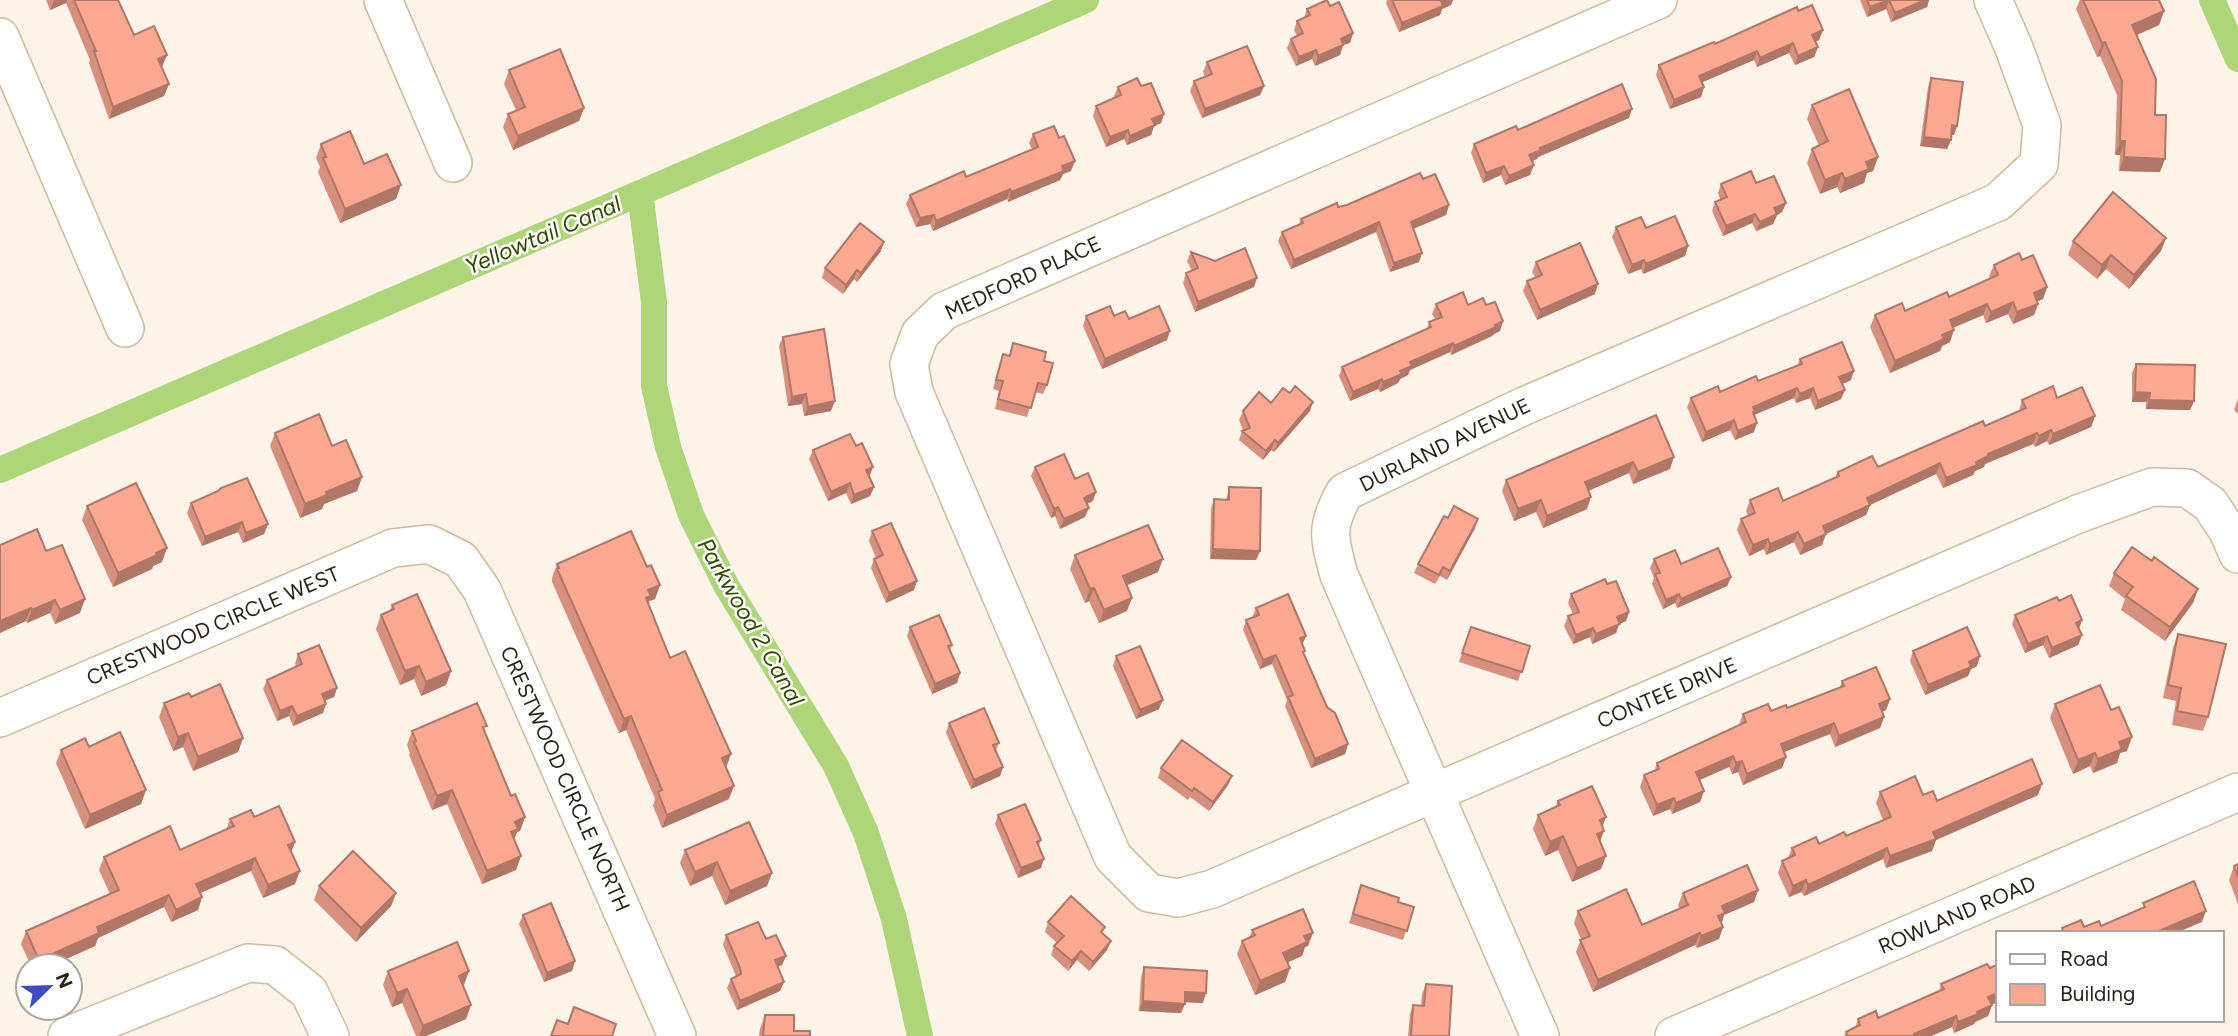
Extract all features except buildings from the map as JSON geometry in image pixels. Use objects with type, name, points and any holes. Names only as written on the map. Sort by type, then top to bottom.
[{"type":"street","points":[[383,0],[453,163]]},
{"type":"street","name":"MEDFORD PLACE","points":[[1149,892],[1113,857],[933,439],[914,392],[909,364],[920,334],[944,311],[1658,0]]},
{"type":"street","name":"DURLAND AVENUE","points":[[1540,1036],[1339,575],[1331,546],[1332,516],[1345,492],[1522,407],[1998,202],[2039,164],[2042,125],[1993,0]]},
{"type":"street","points":[[0,37],[125,328]]},
{"type":"street","name":"CONTEE DRIVE","points":[[1149,892],[1178,898],[1212,889],[2078,514],[2152,487],[2186,488],[2210,504],[2228,531],[2238,554]]},
{"type":"street","name":"CRESTWOOD CIRCLE WEST","points":[[0,718],[393,548],[429,544]]},
{"type":"street","name":"CRESTWOOD CIRCLE NORTH","points":[[429,544],[461,560],[482,590],[677,1036]]},
{"type":"street","name":"ROWLAND ROAD","points":[[1674,1036],[2238,792]]},
{"type":"street","points":[[67,1036],[248,963],[275,965],[309,992],[330,1036]]},
{"type":"waterway","name":"Yellowtail Canal","points":[[0,470],[1086,0]]},
{"type":"waterway","points":[[2212,0],[2238,59]]},
{"type":"waterway","name":"Parkwood 2 Canal","points":[[640,193],[654,302],[654,386],[668,447],[691,515],[727,587],[836,766],[866,833],[894,919],[920,1036]]}]
